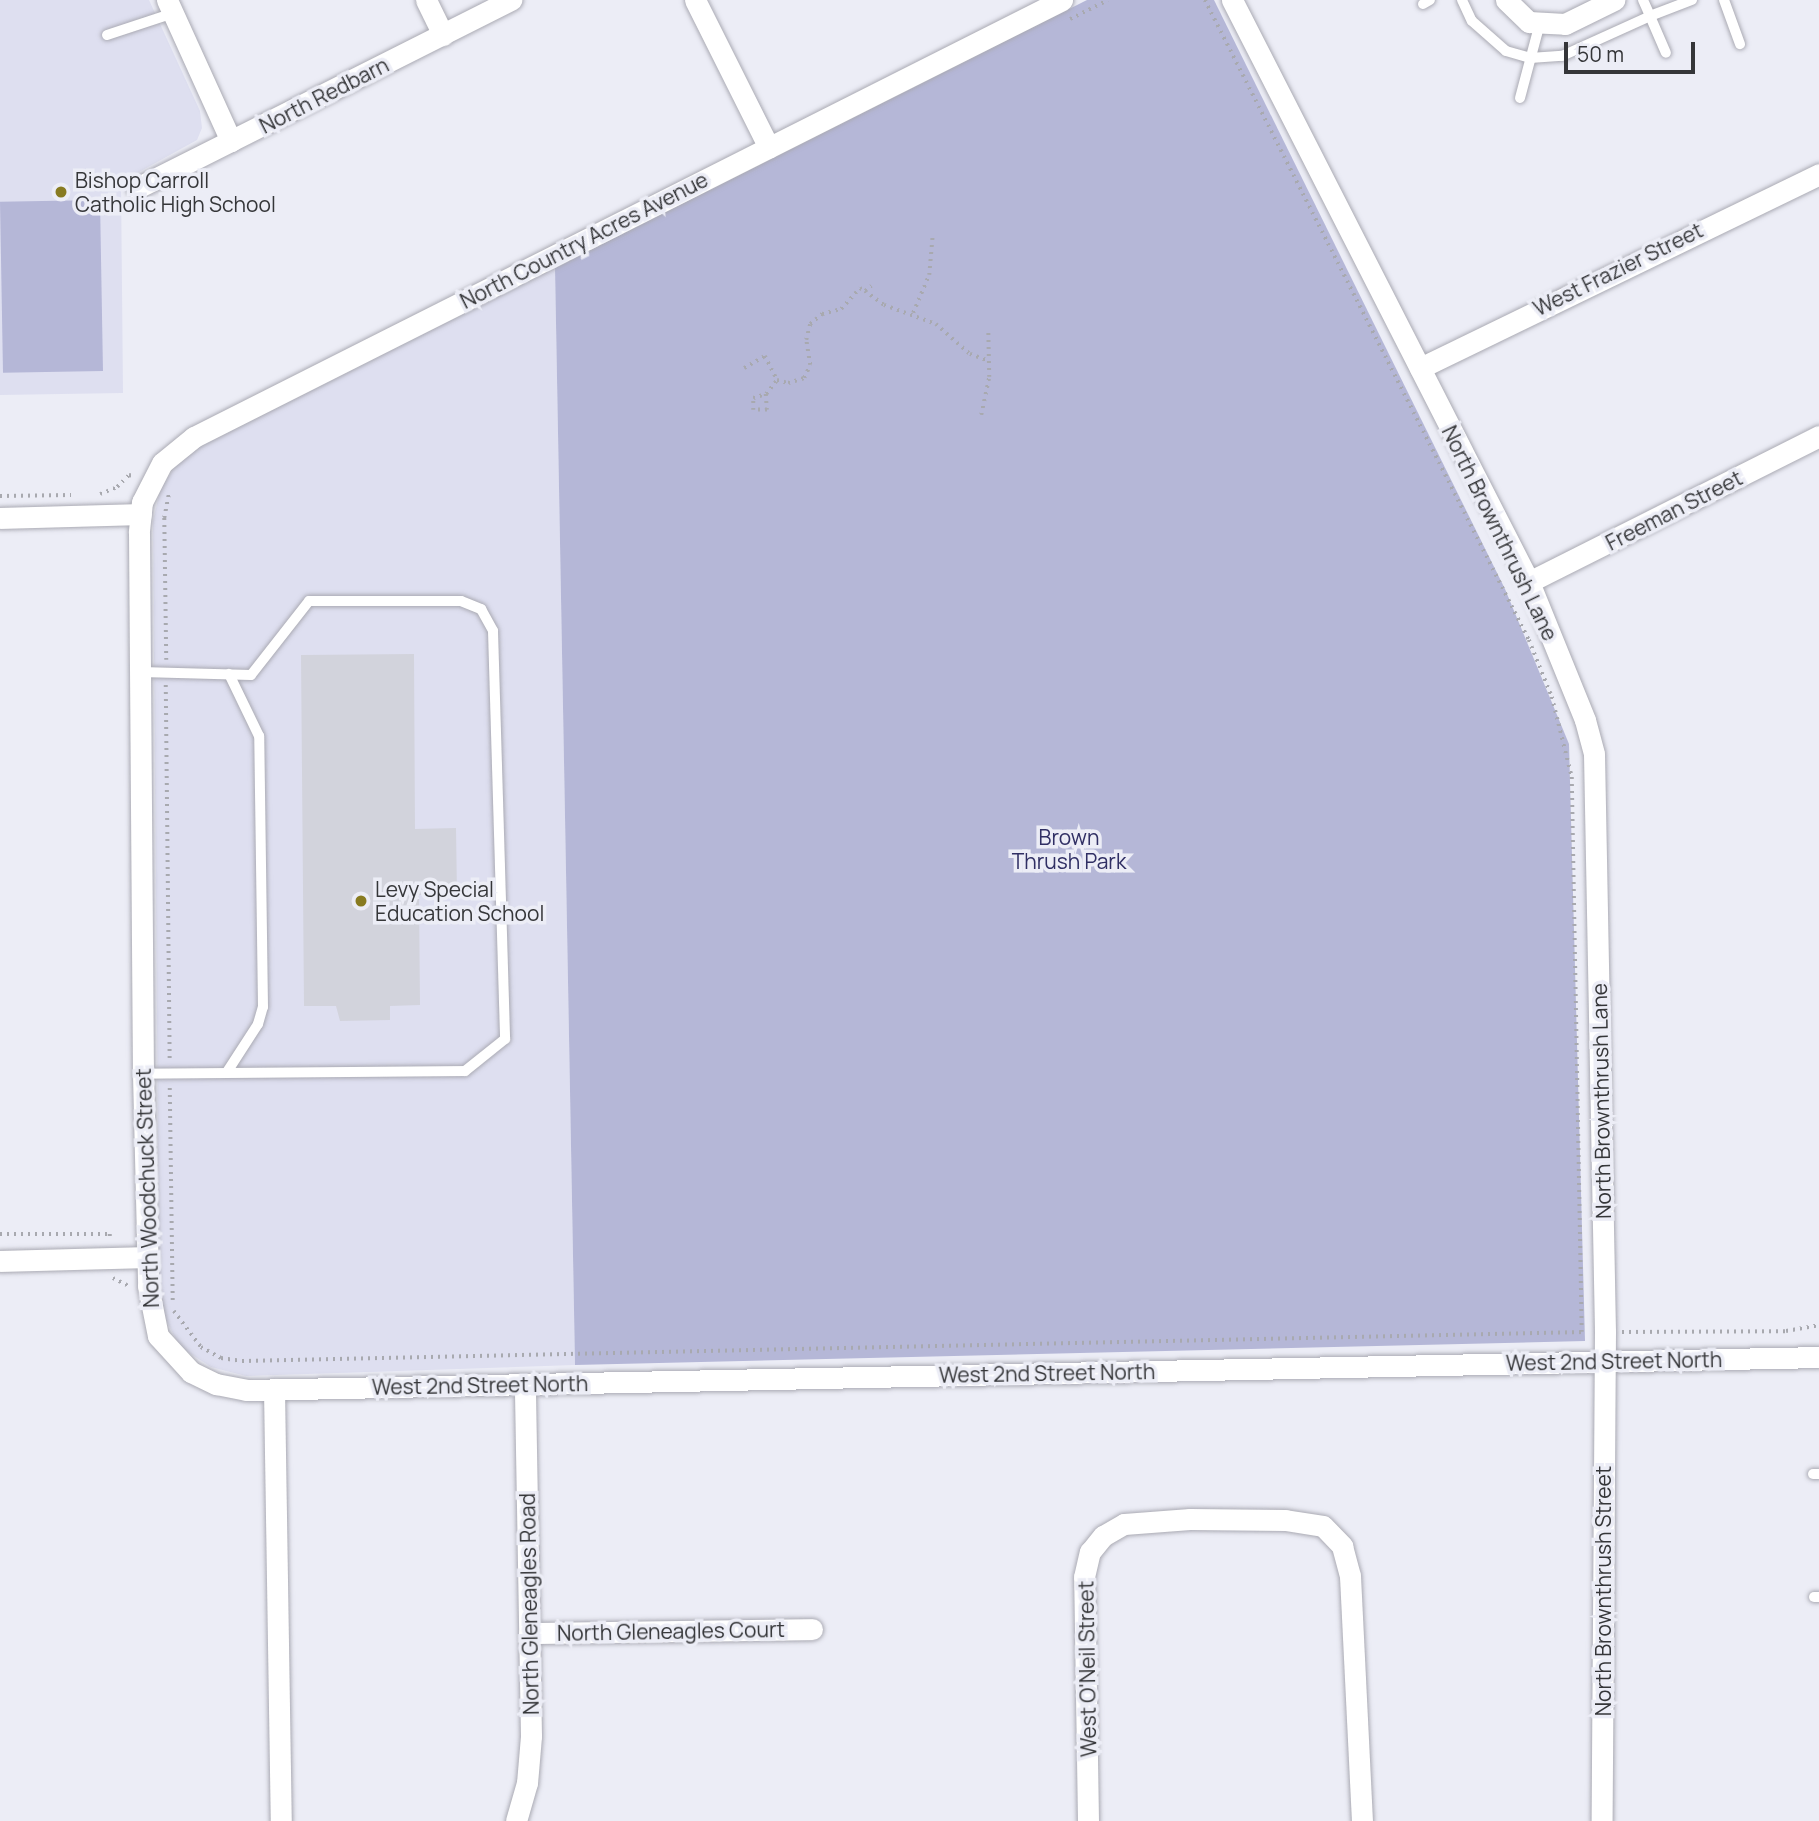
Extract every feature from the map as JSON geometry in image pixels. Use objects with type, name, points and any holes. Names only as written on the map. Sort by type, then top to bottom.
[{"type":"street","points":[[426,0],[443,35]]},
{"type":"street","name":"North Redbarn","points":[[136,188],[511,0]]},
{"type":"street","points":[[695,0],[769,148]]},
{"type":"street","name":"North Country Acres Avenue","points":[[141,514],[150,482],[162,463],[194,438],[1062,0]]},
{"type":"street","name":"North Brownthrush Lane","points":[[1232,0],[1529,582],[1585,720],[1594,754],[1606,1362]]},
{"type":"street","points":[[1506,0],[1528,22],[1565,24],[1614,0]]},
{"type":"street","points":[[169,7],[231,141]]},
{"type":"street","name":"West Frazier Street","points":[[1420,368],[1819,174]]},
{"type":"street","name":"Freeman Street","points":[[1529,582],[1819,436]]},
{"type":"street","points":[[0,518],[141,514]]},
{"type":"street","name":"North Woodchuck Street","points":[[141,514],[142,1074],[152,1317],[158,1336],[173,1356],[216,1384],[274,1389]]},
{"type":"street","points":[[0,1261],[148,1258]]},
{"type":"street","name":"West 2nd Street North","points":[[274,1389],[1819,1357]]},
{"type":"street","name":"North Brownthrush Street","points":[[1602,1821],[1606,1362]]},
{"type":"street","name":"North Gleneagles Road","points":[[516,1821],[527,1783],[531,1736],[525,1385]]},
{"type":"street","points":[[274,1389],[281,1821]]},
{"type":"street","name":"West O'Neil Street","points":[[1088,1821],[1084,1577],[1090,1552],[1103,1536],[1124,1524],[1271,1520],[1323,1526],[1342,1546],[1350,1576],[1362,1821]]},
{"type":"street","name":"North Gleneagles Court","points":[[529,1633],[812,1629]]},
{"type":"lane","points":[[1462,0],[1472,21],[1506,51],[1530,58],[1562,57],[1650,16],[1692,0]]},
{"type":"lane","points":[[1643,0],[1666,53]]},
{"type":"lane","points":[[1724,0],[1740,44]]},
{"type":"lane","points":[[107,35],[169,7]]},
{"type":"lane","points":[[1520,98],[1540,23]]},
{"type":"lane","points":[[141,672],[251,675],[309,601],[461,601],[481,609],[493,631],[505,1039],[466,1071],[142,1074]]},
{"type":"lane","points":[[227,1072],[258,1024],[263,1006],[259,736],[229,674]]},
{"type":"path","points":[[1059,24],[1108,0]]},
{"type":"path","points":[[1205,0],[1529,640],[1552,697],[1572,777],[1583,1332]]},
{"type":"path","points":[[913,313],[929,275],[932,237]]},
{"type":"path","points":[[865,291],[871,286]]},
{"type":"path","points":[[744,368],[765,356],[777,380],[788,383],[804,378],[810,365],[806,340],[810,324],[822,314],[841,309],[860,288],[884,305],[913,313],[936,324],[970,354],[989,360]]},
{"type":"path","points":[[981,415],[989,360],[988,331]]},
{"type":"path","points":[[766,394],[767,410],[753,410],[753,398],[766,394],[777,380]]},
{"type":"path","points":[[91,495],[117,487],[129,474],[170,490],[164,518],[174,1313],[201,1347],[221,1358],[1583,1332],[1786,1331],[1819,1325]]},
{"type":"path","points":[[0,496],[80,495]]},
{"type":"shaded area","name":"Bishop Carroll Catholic High School","points":[[0,0],[149,0],[200,111],[202,128],[197,140],[121,182],[123,393],[0,395]]},
{"type":"shaded area","name":"Levy Special Education School","points":[[555,268],[575,1365],[246,1376],[211,1367],[180,1347],[165,1318],[159,1281],[153,521],[160,490],[174,468],[200,446]]},
{"type":"green space","name":"Brown Thrush Park","points":[[1087,0],[1214,0],[1505,589],[1569,744],[1585,1341],[575,1365],[555,268]]},
{"type":"green space","points":[[100,200],[103,371],[3,373],[0,202]]},
{"type":"building","points":[[414,654],[415,829],[456,828],[457,895],[419,895],[420,1005],[390,1006],[390,1020],[340,1021],[336,1006],[304,1006],[301,655]]},
{"type":"place","name":"Bishop Carroll Catholic High School","points":[[61,192]]},
{"type":"place","name":"Levy Special Education School","points":[[361,901]]}]
